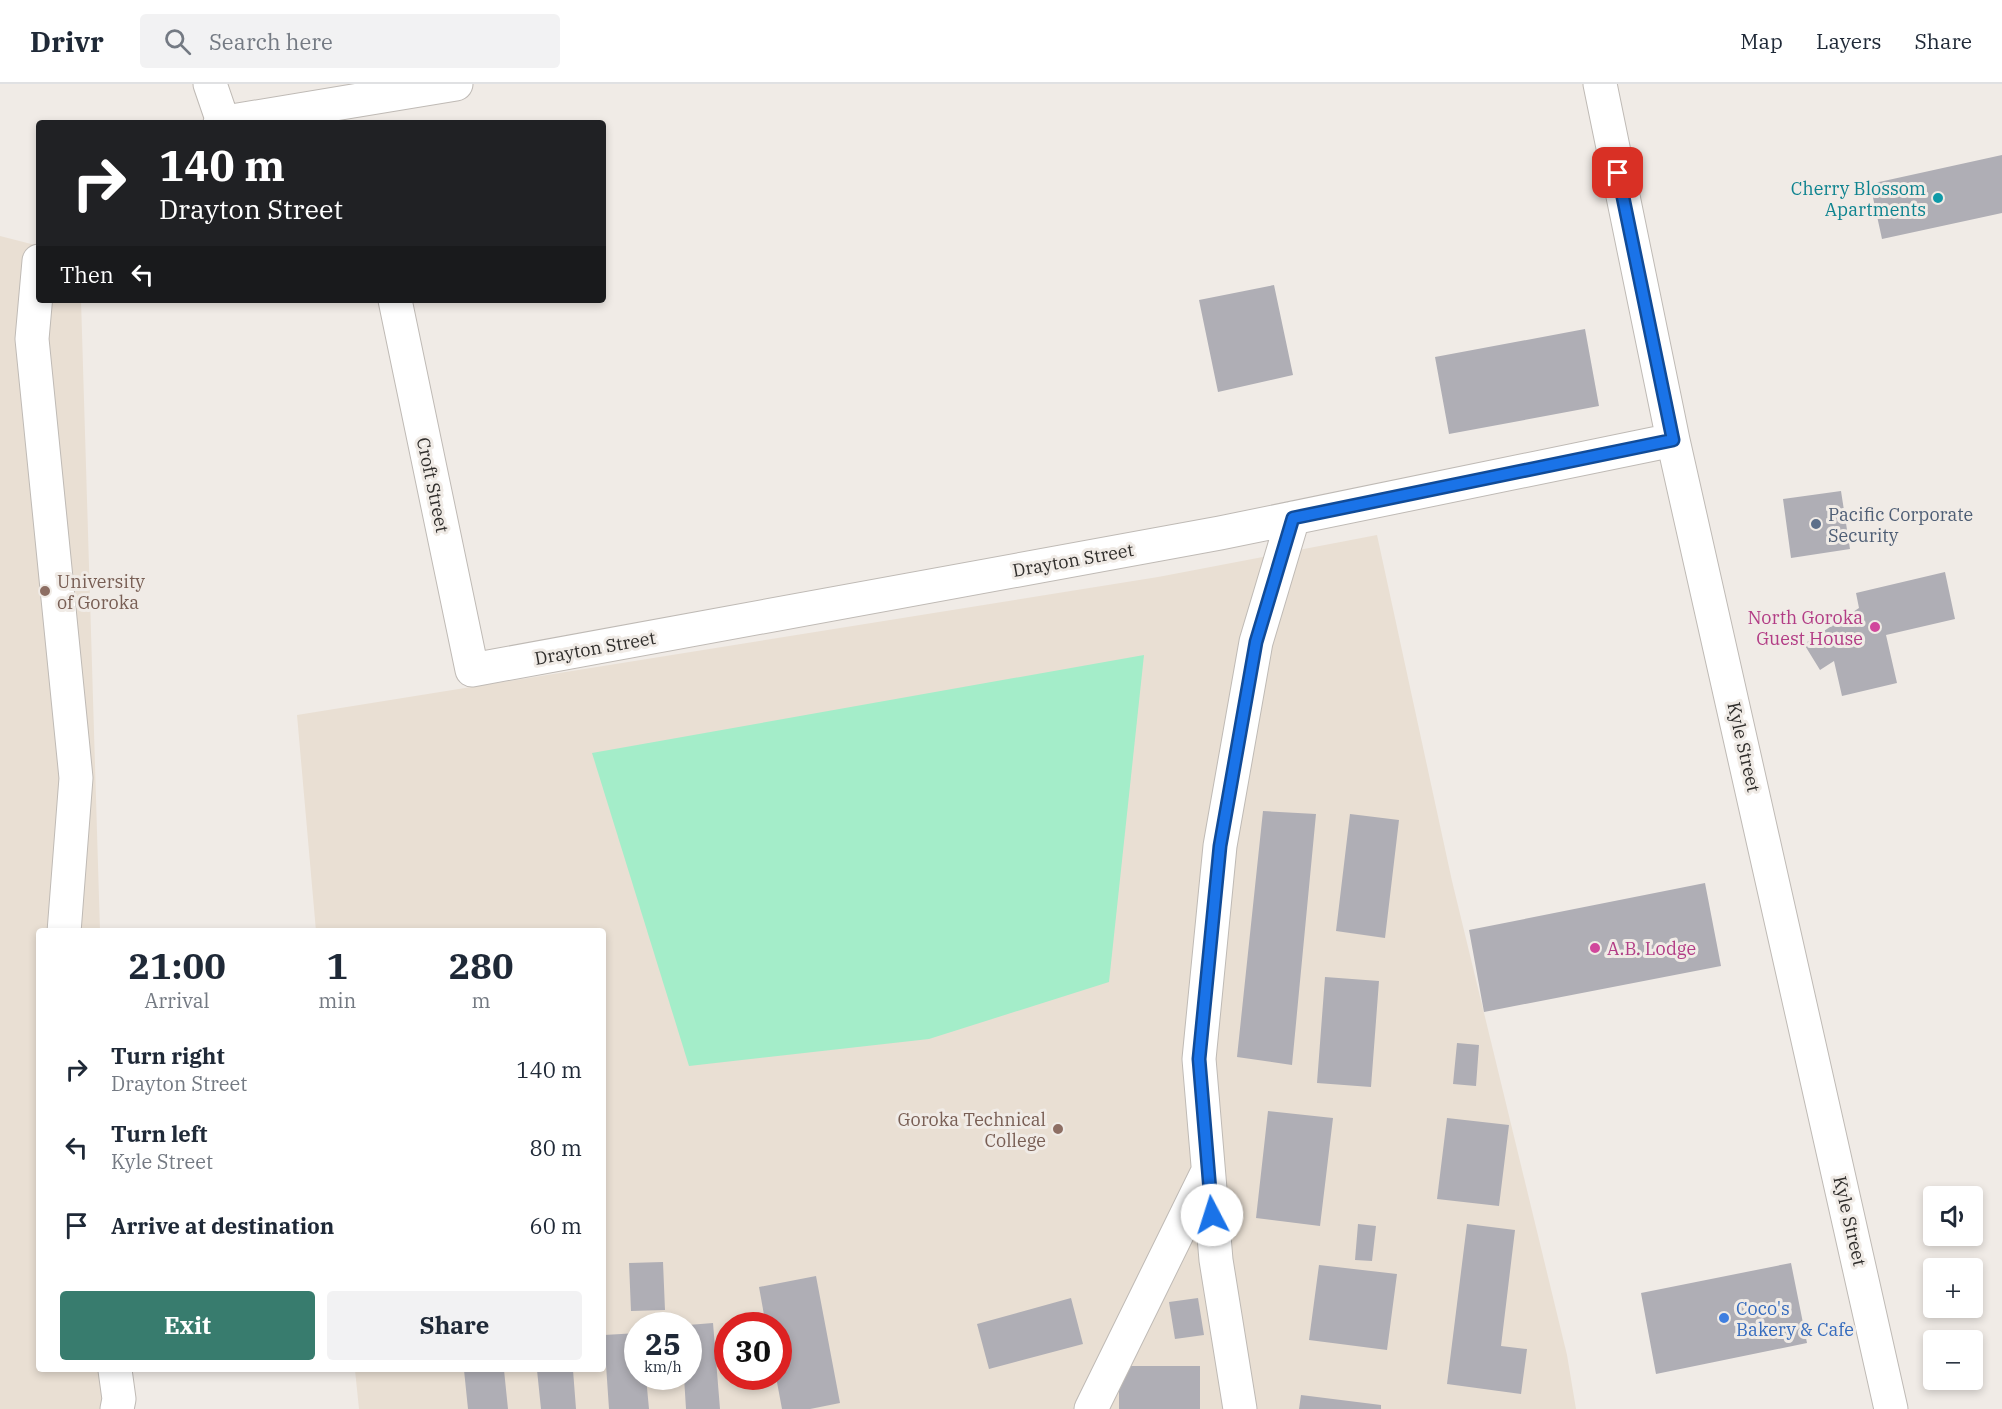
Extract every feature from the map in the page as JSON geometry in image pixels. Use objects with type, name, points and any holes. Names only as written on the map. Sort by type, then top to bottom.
[{"type":"street","points":[[210,84],[220,120]]},
{"type":"street","points":[[248,120],[356,112],[456,84]]},
{"type":"street","name":"Kyle Street","points":[[1600,84],[1673,440],[1748,765],[1891,1409]]},
{"type":"street","points":[[36,294],[32,339],[76,778],[64,928]]},
{"type":"street","name":"Croft Street","points":[[396,303],[471,670]]},
{"type":"street","name":"Drayton Street","points":[[471,670],[1293,518],[1673,440]]},
{"type":"street","points":[[1240,1409],[1216,1260],[1199,1059],[1220,846],[1256,642],[1293,518]]},
{"type":"street","points":[[1091,1409],[1208,1169]]},
{"type":"street","points":[[115,1372],[119,1399],[117,1409]]},
{"type":"shaded area","name":"University of Goroka","points":[[0,236],[36,245],[36,303],[81,303],[100,928],[36,928],[36,1372],[104,1372],[105,1409],[0,1409]]},
{"type":"shaded area","name":"Goroka Technical College","points":[[1377,535],[1452,881],[1567,1355],[1576,1409],[359,1409],[355,1372],[606,1372],[606,928],[316,928],[297,715],[1158,577]]},
{"type":"green space","points":[[1144,655],[1109,982],[929,1039],[689,1066],[592,753]]},
{"type":"building","name":"Cherry Blossom Apartments","points":[[2002,155],[2002,213],[1882,239],[1870,184]]},
{"type":"building","points":[[1274,285],[1293,375],[1218,392],[1199,300]]},
{"type":"building","points":[[1585,329],[1599,406],[1449,434],[1435,357]]},
{"type":"building","name":"Pacific Corporate Security","points":[[1841,491],[1850,549],[1791,558],[1783,499]]},
{"type":"building","name":"North Goroka Guest House","points":[[1945,572],[1955,619],[1886,635],[1897,683],[1842,696],[1834,661],[1820,670],[1804,644],[1859,608],[1856,593]]},
{"type":"building","points":[[1263,811],[1316,814],[1292,1065],[1237,1057]]},
{"type":"building","points":[[1350,814],[1399,820],[1385,938],[1336,931]]},
{"type":"building","name":"A.B. Lodge","points":[[1705,883],[1721,966],[1484,1012],[1469,930]]},
{"type":"building","points":[[1325,977],[1379,981],[1371,1087],[1317,1083]]},
{"type":"building","points":[[1457,1043],[1479,1045],[1476,1086],[1453,1084]]},
{"type":"building","points":[[1268,1111],[1333,1118],[1320,1226],[1256,1218]]},
{"type":"building","points":[[1447,1118],[1509,1125],[1499,1206],[1437,1199]]},
{"type":"building","points":[[1358,1224],[1376,1226],[1372,1261],[1355,1260]]},
{"type":"building","points":[[1467,1224],[1515,1230],[1501,1346],[1527,1349],[1521,1394],[1447,1384]]},
{"type":"building","points":[[663,1262],[665,1310],[631,1311],[629,1263]]},
{"type":"building","name":"Coco's Bakery & Cafe","points":[[1791,1263],[1807,1343],[1656,1374],[1641,1293]]},
{"type":"building","points":[[1319,1265],[1397,1274],[1387,1350],[1309,1340]]},
{"type":"building","points":[[816,1276],[840,1403],[810,1409],[782,1409],[778,1390],[792,1390],[792,1312],[763,1312],[759,1287]]},
{"type":"building","points":[[1071,1298],[1083,1344],[989,1369],[977,1324]]},
{"type":"building","points":[[1198,1298],[1204,1335],[1175,1339],[1169,1302]]},
{"type":"building","points":[[713,1323],[714,1390],[718,1390],[720,1409],[686,1409],[685,1390],[702,1390],[702,1324]]},
{"type":"building","points":[[624,1334],[624,1390],[647,1390],[649,1409],[609,1409],[606,1335]]},
{"type":"building","points":[[1119,1366],[1200,1366],[1200,1409],[1119,1409]]},
{"type":"building","points":[[464,1372],[504,1372],[508,1409],[468,1409]]},
{"type":"building","points":[[537,1372],[573,1372],[576,1409],[541,1409]]},
{"type":"building","points":[[1301,1395],[1381,1405],[1381,1409],[1299,1409]]},
{"type":"place","name":"Cherry Blossom Apartments","points":[[1938,198]]},
{"type":"place","name":"Pacific Corporate Security","points":[[1816,524]]},
{"type":"place","name":"University of Goroka","points":[[45,591]]},
{"type":"place","name":"North Goroka Guest House","points":[[1875,627]]},
{"type":"place","name":"A.B. Lodge","points":[[1595,948]]},
{"type":"place","name":"Goroka Technical College","points":[[1058,1129]]},
{"type":"place","name":"Coco's Bakery & Cafe","points":[[1724,1318]]},
{"type":"route","points":[[1212,1215],[1199,1059],[1220,846],[1256,642],[1293,518],[1673,440],[1618,173]]}]
